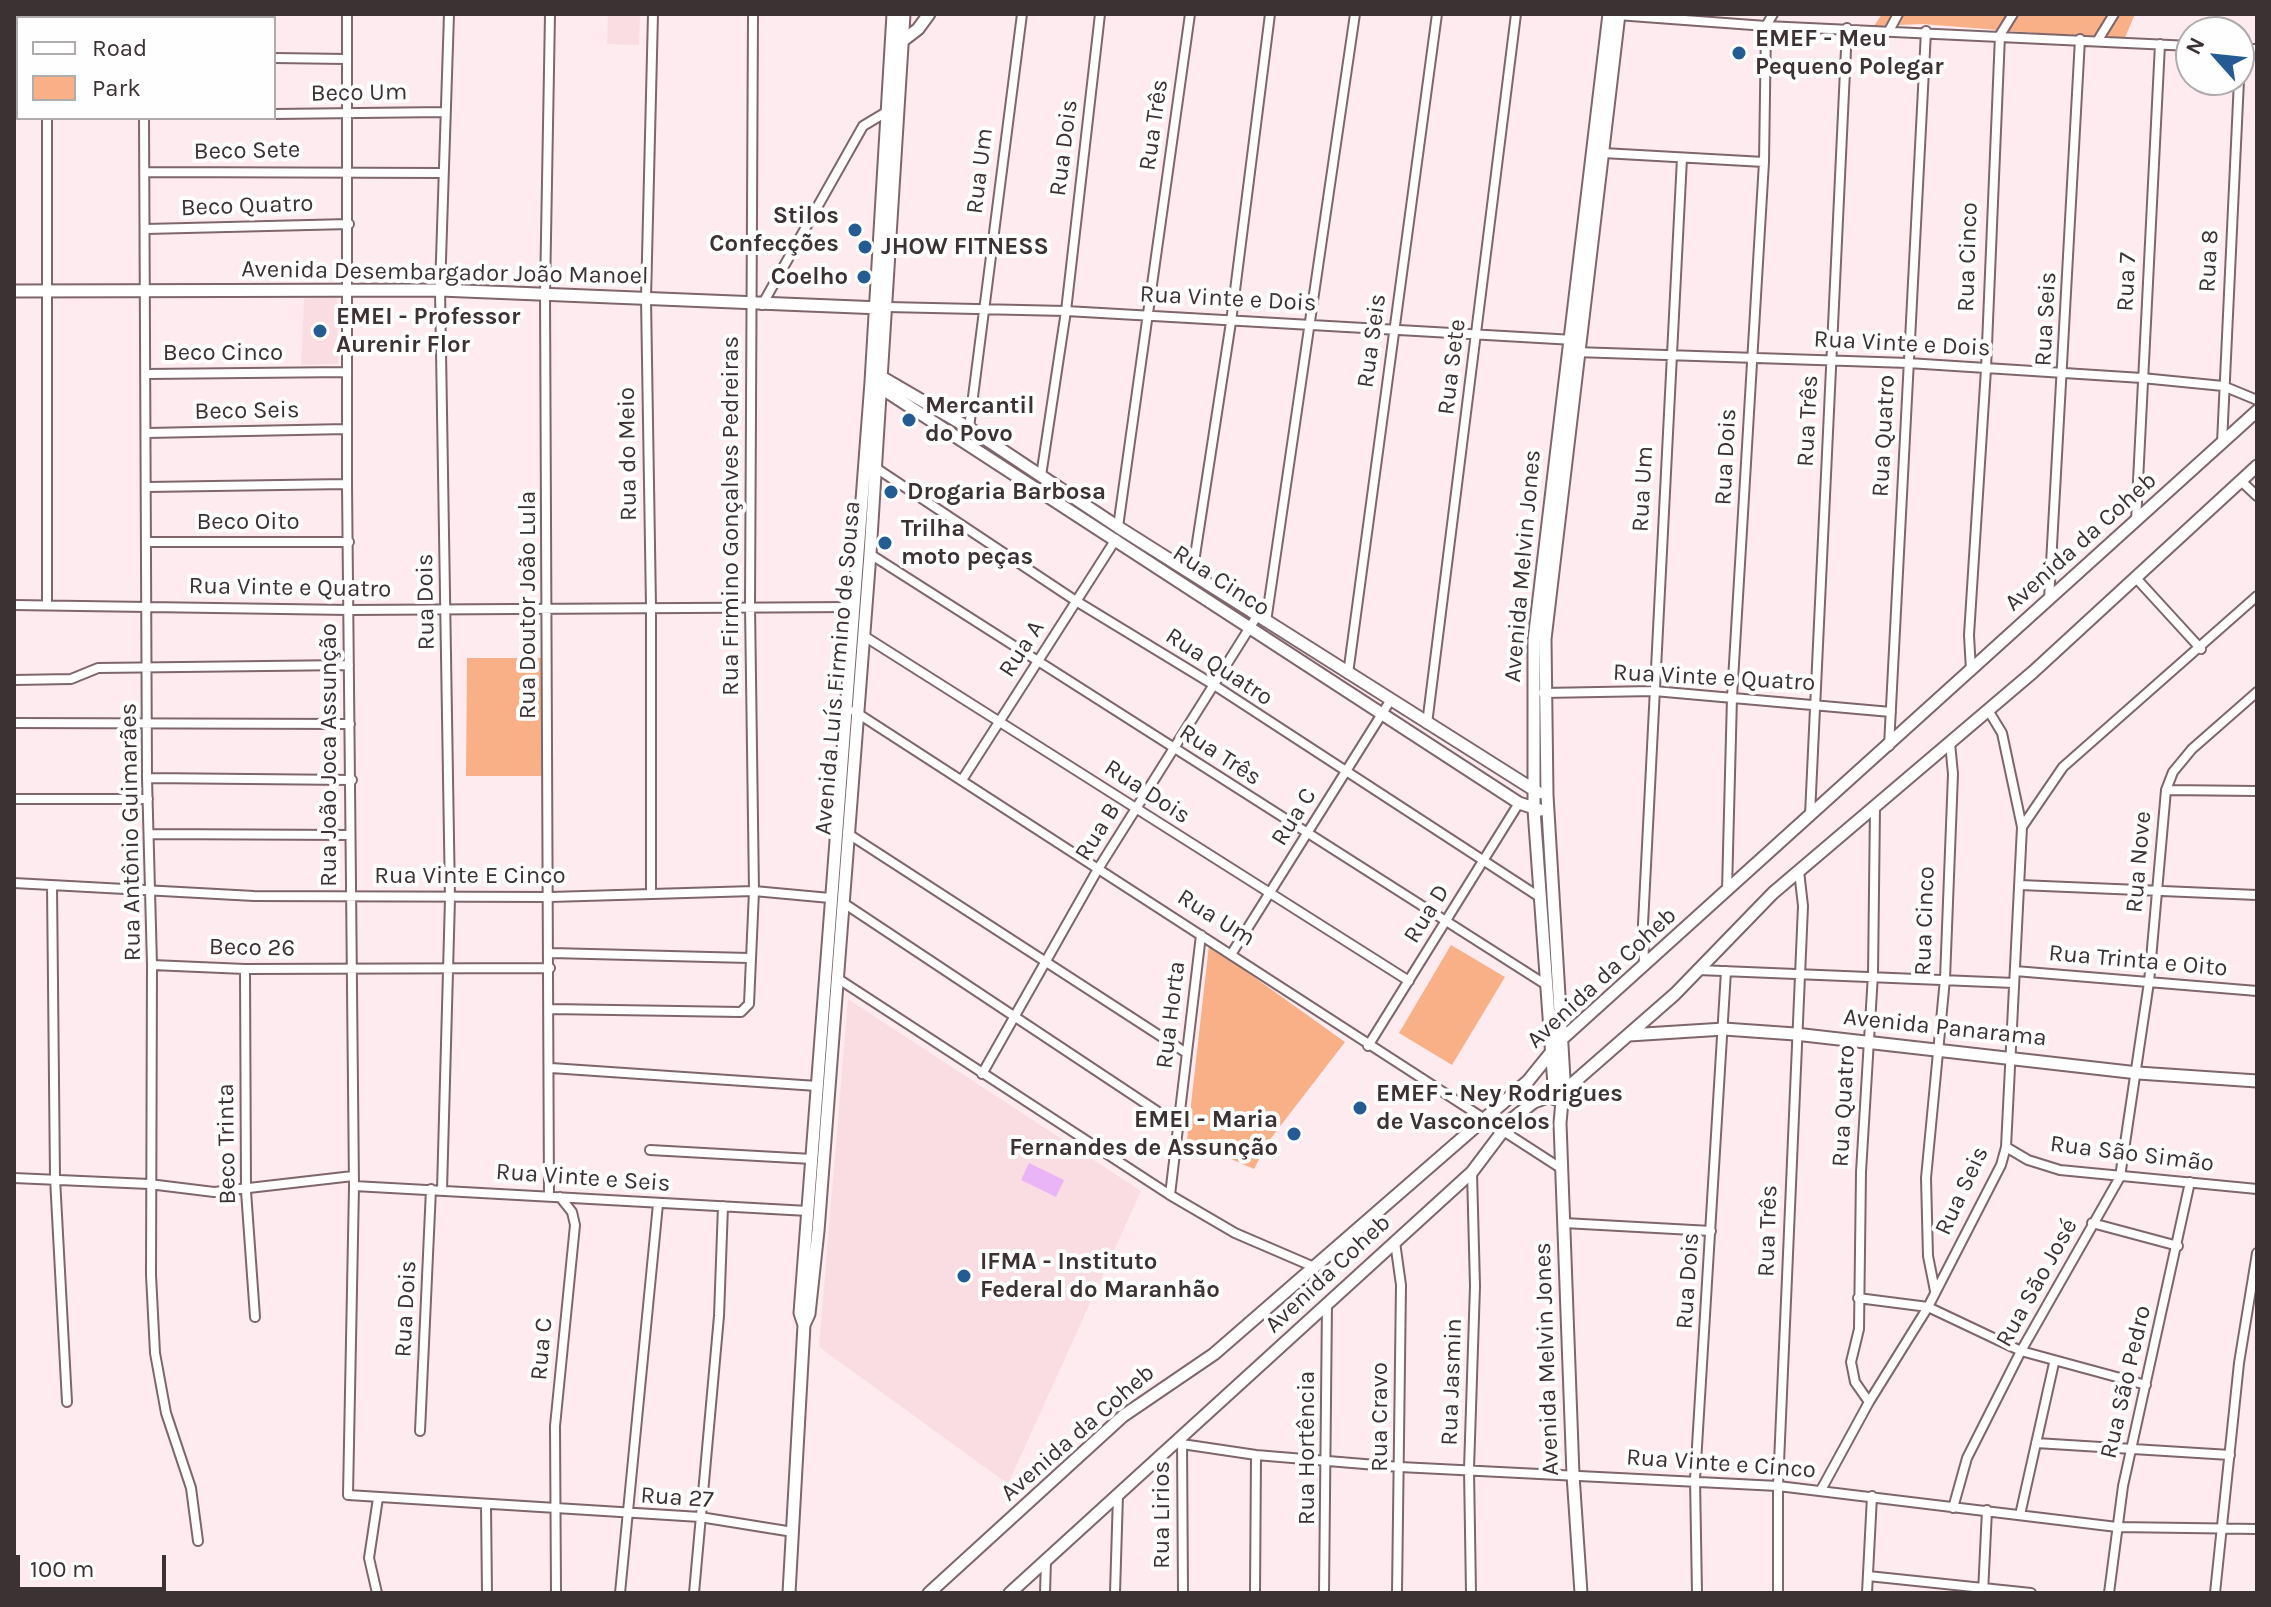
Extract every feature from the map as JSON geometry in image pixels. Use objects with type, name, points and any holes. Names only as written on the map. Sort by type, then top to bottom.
[{"type":"main road","name":"Avenida Luís Firmino de Sousa","points":[[804,1325],[800,1313],[812,1159],[838,978],[835,900],[846,707],[877,380],[897,43],[893,14]]},
{"type":"main road","name":"Avenida Luís Firmino de Sousa","points":[[881,308],[888,111],[904,14]]},
{"type":"main road","points":[[897,43],[929,14]]},
{"type":"main road","name":"Avenida Melvin Jones","points":[[1559,1093],[1552,1051],[1534,793],[1550,573],[1608,14]]},
{"type":"main road","name":"Avenida Melvin Jones","points":[[1572,346],[1603,153],[1619,14]]},
{"type":"main road","name":"Avenida Desembargador João Manoel","points":[[14,291],[440,290],[881,308]]},
{"type":"main road","name":"Avenida Luís Firmino de Sousa","points":[[789,1593],[804,1325],[809,1314],[818,1231],[822,1103],[817,1086],[826,971],[847,833],[858,714],[870,554],[869,485],[876,468],[877,380]]},
{"type":"main road","name":"Rua Cinco","points":[[877,380],[969,428],[1041,476],[1117,533],[1192,575],[1383,712],[1519,803],[1534,810],[1549,811]]},
{"type":"main road","name":"Rua Cinco","points":[[877,380],[1534,793],[1547,795]]},
{"type":"main road","name":"Avenida da Coheb","points":[[929,1593],[1123,1416],[1214,1354],[1528,1081],[1562,1039],[2257,411]]},
{"type":"main road","points":[[1698,970],[1799,871],[1988,710],[2257,466]]},
{"type":"main road","name":"Avenida Melvin Jones","points":[[1540,693],[1562,1039],[1560,1123],[1573,1475],[1581,1593]]},
{"type":"main road","name":"Avenida Coheb","points":[[1010,1593],[1182,1441],[1327,1303],[1472,1172],[1522,1110],[1559,1093],[1675,994],[1698,970]]},
{"type":"main road","name":"Avenida Panarama","points":[[1628,1035],[1724,1029],[1795,1034],[2138,1073],[2257,1081]]},
{"type":"street","name":"Rua João Joca Assunção","points":[[347,14],[347,484],[354,1181],[348,1495]]},
{"type":"street","name":"Rua Dois","points":[[442,1190],[450,898],[440,290],[449,14]]},
{"type":"street","name":"Rua Doutor João Lula","points":[[549,1195],[551,953],[545,293],[550,14]]},
{"type":"street","name":"Rua do Meio","points":[[651,894],[651,607],[646,298],[653,14]]},
{"type":"street","name":"Rua Firmino Gonçalves Pedreiras","points":[[550,1009],[741,1012],[749,1004],[754,891],[750,606],[756,305],[753,14]]},
{"type":"street","name":"Rua Um","points":[[969,428],[1022,14]]},
{"type":"street","name":"Rua Dois","points":[[1041,476],[1066,311],[1100,14]]},
{"type":"street","name":"Rua Três","points":[[1117,533],[1190,14]]},
{"type":"street","points":[[1192,575],[1231,322],[1270,14]]},
{"type":"street","name":"Rua Cinco","points":[[1258,621],[1312,327],[1355,14]]},
{"type":"street","name":"Rua Seis","points":[[1348,674],[1437,14]]},
{"type":"street","name":"Rua Sete","points":[[1427,725],[1516,14]]},
{"type":"street","points":[[1608,14],[1654,15],[1766,26],[1890,29],[2175,45]]},
{"type":"street","points":[[1766,26],[1773,14]]},
{"type":"street","points":[[1890,29],[1898,14]]},
{"type":"street","points":[[2000,35],[2013,14]]},
{"type":"street","points":[[2098,40],[2114,14]]},
{"type":"street","name":"Rua Dois","points":[[1727,891],[1732,697],[1764,162],[1766,26]]},
{"type":"street","name":"Rua Três","points":[[1810,817],[1847,28]]},
{"type":"street","name":"Rua Quatro","points":[[1889,746],[1926,31]]},
{"type":"street","name":"Rua Cinco","points":[[1971,671],[1969,635],[1986,369],[2000,35]]},
{"type":"street","name":"Rua Seis","points":[[2049,600],[2080,39]]},
{"type":"street","name":"Rua 7","points":[[2136,521],[2160,44]]},
{"type":"street","points":[[276,58],[347,59]]},
{"type":"street","name":"Rua 8","points":[[2222,443],[2238,96]]},
{"type":"street","points":[[756,305],[863,126],[888,111]]},
{"type":"street","name":"Beco Um","points":[[276,114],[445,112]]},
{"type":"street","points":[[47,120],[47,604]]},
{"type":"street","name":"Rua Antônio Guimarães","points":[[144,120],[146,606],[149,666],[147,778],[152,965],[149,1184],[155,1353],[166,1413],[191,1488],[198,1541]]},
{"type":"street","points":[[1603,153],[1764,162]]},
{"type":"street","name":"Rua Um","points":[[1644,966],[1654,691],[1682,158]]},
{"type":"street","name":"Beco Sete","points":[[146,172],[349,170],[442,173]]},
{"type":"street","name":"Beco Quatro","points":[[146,229],[349,224]]},
{"type":"street","name":"Rua Vinte e Dois","points":[[881,308],[1066,311],[1312,327],[1476,333],[1673,356],[1908,363],[2063,376],[2142,378],[2223,386],[2257,400]]},
{"type":"street","name":"Beco Cinco","points":[[147,374],[347,372]]},
{"type":"street","name":"Beco Seis","points":[[147,433],[347,429]]},
{"type":"street","name":"Rua Quatro","points":[[876,468],[1076,601],[1214,685],[1542,899]]},
{"type":"street","points":[[2241,481],[2257,496]]},
{"type":"street","points":[[147,487],[347,484]]},
{"type":"street","name":"Rua A","points":[[962,780],[1117,533]]},
{"type":"street","name":"Beco Oito","points":[[147,542],[349,542]]},
{"type":"street","name":"Rua Três","points":[[870,554],[1549,987]]},
{"type":"street","points":[[2136,578],[2201,649]]},
{"type":"street","points":[[2022,827],[2063,767],[2201,649],[2257,596]]},
{"type":"street","name":"Rua Vinte e Quatro","points":[[14,605],[349,610],[854,607]]},
{"type":"street","name":"Rua B","points":[[982,1074],[1098,869],[1258,621]]},
{"type":"street","name":"Rua Dois","points":[[864,636],[1000,720],[1268,895],[1409,981]]},
{"type":"street","points":[[14,680],[71,679],[98,668],[349,665]]},
{"type":"street","name":"Rua Vinte e Quatro","points":[[1540,693],[1654,691],[1891,712]]},
{"type":"street","name":"Rua Nove","points":[[2138,1073],[2166,790],[2173,772],[2192,749],[2257,692]]},
{"type":"street","name":"Rua C","points":[[1232,953],[1390,701]]},
{"type":"street","name":"Rua Um","points":[[846,707],[1232,953],[1368,1046],[1562,1169]]},
{"type":"street","name":"Rua Seis","points":[[1821,1490],[1869,1402],[1928,1307],[2001,1165],[2006,1147],[2022,827],[2002,733],[1988,710]]},
{"type":"street","points":[[14,723],[350,724]]},
{"type":"street","name":"Rua Cinco","points":[[1935,1292],[1928,1256],[1926,1178],[1945,979],[1953,774],[1950,743]]},
{"type":"street","points":[[147,778],[352,780]]},
{"type":"street","points":[[2166,790],[2257,791]]},
{"type":"street","points":[[14,799],[148,799]]},
{"type":"street","name":"Rua D","points":[[1368,1046],[1519,803]]},
{"type":"street","name":"Rua Quatro","points":[[1869,1402],[1855,1382],[1851,1362],[1859,1329],[1867,1040],[1873,974],[1875,807]]},
{"type":"street","points":[[847,833],[1185,1052]]},
{"type":"street","points":[[149,834],[350,835]]},
{"type":"street","name":"Rua Três","points":[[1778,1593],[1778,1486],[1795,1034],[1803,906],[1799,871]]},
{"type":"street","name":"Rua Vinte E Cinco","points":[[14,883],[450,898],[754,891],[835,900]]},
{"type":"street","points":[[2020,885],[2257,895]]},
{"type":"street","points":[[52,886],[55,1178],[67,1402]]},
{"type":"street","points":[[835,900],[1178,1125]]},
{"type":"street","name":"Rua Horta","points":[[1170,1195],[1201,935]]},
{"type":"street","points":[[551,953],[749,958]]},
{"type":"street","name":"Beco 26","points":[[152,965],[245,969],[550,968]]},
{"type":"street","name":"Beco Trinta","points":[[245,969],[246,1191],[255,1317]]},
{"type":"street","points":[[1698,970],[1873,974],[2014,983]]},
{"type":"street","points":[[826,971],[1170,1195],[1235,1233],[1314,1267]]},
{"type":"street","name":"Rua Dois","points":[[1697,1593],[1695,1479],[1726,971]]},
{"type":"street","name":"Rua Trinta e Oito","points":[[2015,971],[2257,991]]},
{"type":"street","points":[[551,1068],[817,1086]]},
{"type":"street","name":"Rua São José","points":[[1953,1508],[1967,1458],[2021,1351],[2120,1177],[2138,1073]]},
{"type":"street","name":"Rua São Simão","points":[[2006,1147],[2028,1160],[2060,1170],[2257,1189]]},
{"type":"street","points":[[650,1150],[812,1159]]},
{"type":"street","name":"Rua Jasmin","points":[[1471,1593],[1469,1469],[1475,1286],[1472,1172]]},
{"type":"street","name":"Rua Vinte e Seis","points":[[14,1178],[149,1184],[214,1192],[354,1181],[442,1190],[808,1211]]},
{"type":"street","name":"Rua São Pedro","points":[[2109,1593],[2130,1449],[2190,1182]]},
{"type":"street","name":"Rua Dois","points":[[420,1431],[431,1189]]},
{"type":"street","name":"Rua C","points":[[556,1593],[555,1426],[575,1225],[572,1212],[560,1197]]},
{"type":"street","points":[[620,1593],[658,1204]]},
{"type":"street","points":[[694,1593],[719,1316],[723,1206]]},
{"type":"street","points":[[1564,1223],[1711,1231]]},
{"type":"street","points":[[2092,1223],[2178,1246]]},
{"type":"street","name":"Rua Cravo","points":[[1395,1242],[1401,1285],[1397,1593]]},
{"type":"street","points":[[2215,1593],[2257,1253]]},
{"type":"street","points":[[1858,1298],[1928,1307],[2021,1351],[2054,1363],[2146,1385]]},
{"type":"street","name":"Rua Hortência","points":[[1324,1593],[1328,1460],[1327,1303]]},
{"type":"street","points":[[2020,1515],[2054,1363]]},
{"type":"street","name":"Rua Vinte e Cinco","points":[[1182,1441],[1256,1455],[1400,1467],[1695,1479],[1778,1486],[2117,1527],[2222,1526],[2257,1529]]},
{"type":"street","name":"Rua Lirios","points":[[1182,1441],[1183,1593]]},
{"type":"street","points":[[2036,1443],[2230,1455]]},
{"type":"street","points":[[1255,1593],[1256,1455]]},
{"type":"street","name":"Rua 27","points":[[348,1495],[628,1515],[700,1517],[793,1532]]},
{"type":"street","points":[[1115,1593],[1118,1495]]},
{"type":"street","points":[[1867,1593],[1872,1496]]},
{"type":"street","points":[[377,1593],[369,1558],[378,1498]]},
{"type":"street","points":[[486,1505],[487,1593]]},
{"type":"street","points":[[1984,1591],[1987,1510]]},
{"type":"street","points":[[1045,1593],[1046,1560]]},
{"type":"street","points":[[1868,1576],[1984,1591],[2031,1593]]},
{"type":"shaded area","points":[[608,14],[640,14],[639,45],[607,44]]},
{"type":"shaded area","name":"EMEI - Professor Aurenir Flor","points":[[337,297],[338,364],[301,365],[304,298]]},
{"type":"shaded area","name":"IFMA - Instituto Federal do Maranhão","points":[[848,999],[1141,1191],[1008,1484],[819,1347]]},
{"type":"shaded area","points":[[1029,1163],[1064,1180],[1056,1197],[1021,1180]]},
{"type":"green space","points":[[1882,14],[2135,14],[2124,40],[1922,24],[1874,26]]},
{"type":"green space","points":[[467,658],[544,658],[544,776],[466,776]]},
{"type":"green space","points":[[1209,945],[1345,1042],[1268,1142],[1254,1169],[1187,1140]]},
{"type":"green space","points":[[1451,945],[1505,977],[1452,1065],[1399,1033]]},
{"type":"place","name":"EMEF - Meu Pequeno Polegar","points":[[1739,53]]},
{"type":"place","name":"Stilos Confecções","points":[[855,230]]},
{"type":"place","name":"JHOW FITNESS","points":[[865,247]]},
{"type":"place","name":"Coelho","points":[[864,277]]},
{"type":"place","name":"EMEI - Professor Aurenir Flor","points":[[320,331]]},
{"type":"place","name":"Mercantil do Povo","points":[[909,420]]},
{"type":"place","name":"Drogaria Barbosa","points":[[891,492]]},
{"type":"place","name":"Trilha moto peças","points":[[885,543]]},
{"type":"place","name":"EMEF - Ney Rodrigues de Vasconcelos","points":[[1360,1108]]},
{"type":"place","name":"EMEI - Maria Fernandes de Assunção","points":[[1294,1134]]},
{"type":"place","name":"IFMA - Instituto Federal do Maranhão","points":[[964,1276]]}]
